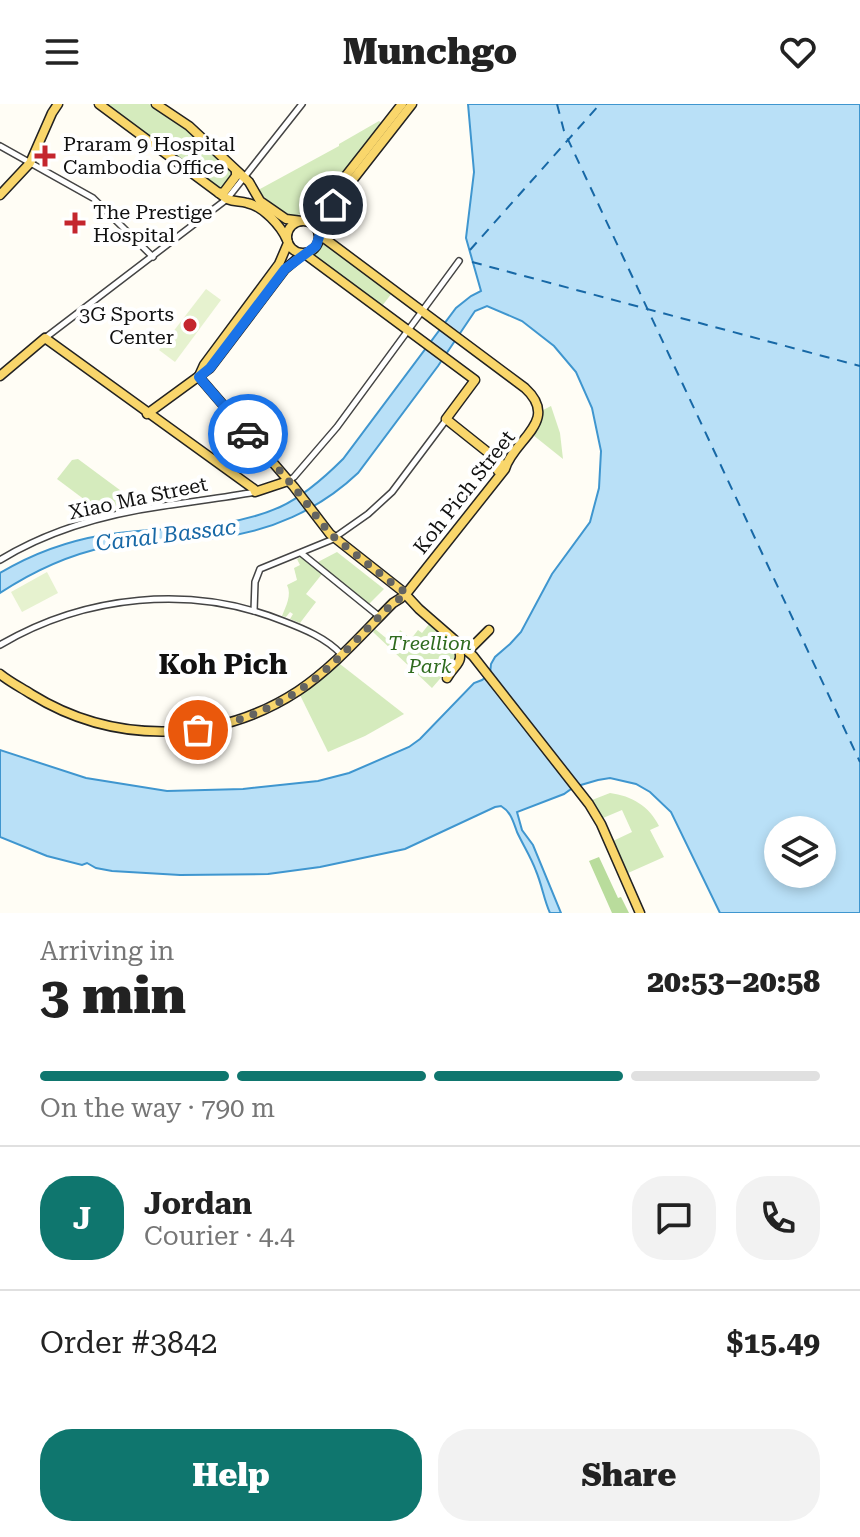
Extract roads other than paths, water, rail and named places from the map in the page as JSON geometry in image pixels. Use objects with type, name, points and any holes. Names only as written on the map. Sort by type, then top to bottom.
[{"type":"main road","points":[[99,104],[227,199],[248,203],[276,222],[293,251],[304,254],[475,380],[446,419]]},
{"type":"main road","points":[[156,104],[189,126],[244,177],[260,201],[286,219],[314,224],[320,234],[422,311]]},
{"type":"main road","points":[[147,414],[210,368],[285,269],[316,246],[333,205],[402,104]]},
{"type":"main road","points":[[199,377],[204,365],[279,264],[291,229],[322,207],[412,104]]},
{"type":"main road","points":[[0,195],[30,163],[54,107]]},
{"type":"main road","points":[[219,193],[224,192],[236,176],[236,171]]},
{"type":"main road","name":"Koh Pich Street","points":[[0,671],[13,684],[67,714],[113,727],[154,732],[198,730],[231,722],[282,700],[314,679],[401,596],[505,469],[537,418],[537,406],[531,393],[422,311]]},
{"type":"main road","points":[[0,376],[45,338],[255,492]]},
{"type":"main road","points":[[199,377],[291,485],[332,539],[455,640],[473,661],[601,824],[638,913]]},
{"type":"main road","name":"Koh Pich Street","points":[[401,596],[500,469],[501,464],[446,419]]},
{"type":"main road","name":"Xiao Ma Street","points":[[255,492],[291,485]]},
{"type":"main road","points":[[455,640],[472,647],[489,630]]},
{"type":"main road","points":[[447,678],[461,658],[455,640]]},
{"type":"street","points":[[45,338],[210,216],[302,104]]},
{"type":"street","points":[[0,146],[93,198],[153,257]]},
{"type":"street","points":[[291,485],[459,261]]},
{"type":"street","points":[[254,611],[256,577],[260,569],[332,539],[363,518],[389,496],[446,419]]},
{"type":"street","name":"Xiao Ma Street","points":[[0,560],[48,535],[101,518],[255,492]]},
{"type":"street","points":[[301,553],[380,617]]},
{"type":"street","points":[[0,645],[54,619],[89,608],[155,599],[192,601],[254,611],[317,636],[341,654]]},
{"type":"water","name":"Canal Bassac","points":[[468,104],[860,104],[860,913],[720,913],[671,812],[650,792],[636,784],[610,778],[574,787],[517,812],[522,830],[533,845],[561,913],[550,913],[532,861],[511,817],[501,806],[405,849],[320,867],[268,874],[180,875],[112,871],[47,856],[0,837],[0,750],[86,778],[167,791],[243,789],[318,781],[349,773],[409,747],[474,683],[490,674],[495,657],[521,632],[552,574],[590,522],[599,488],[601,451],[592,408],[576,372],[554,346],[522,321],[487,306],[475,311],[358,473],[327,498],[292,517],[255,531],[92,550],[51,565],[0,593],[0,573],[50,549],[104,535],[237,521],[280,507],[321,479],[343,459],[456,308],[481,291],[466,238],[474,172]]},
{"type":"place","name":"Praram 9 Hospital Cambodia Office","points":[[45,156]]},
{"type":"place","name":"The Prestige Hospital","points":[[75,223]]},
{"type":"place","name":"3G Sports Center","points":[[190,325]]},
{"type":"district","name":"Koh Pich","points":[[223,664]]},
{"type":"park label","name":"Treellion Park","points":[[430,654]]}]
